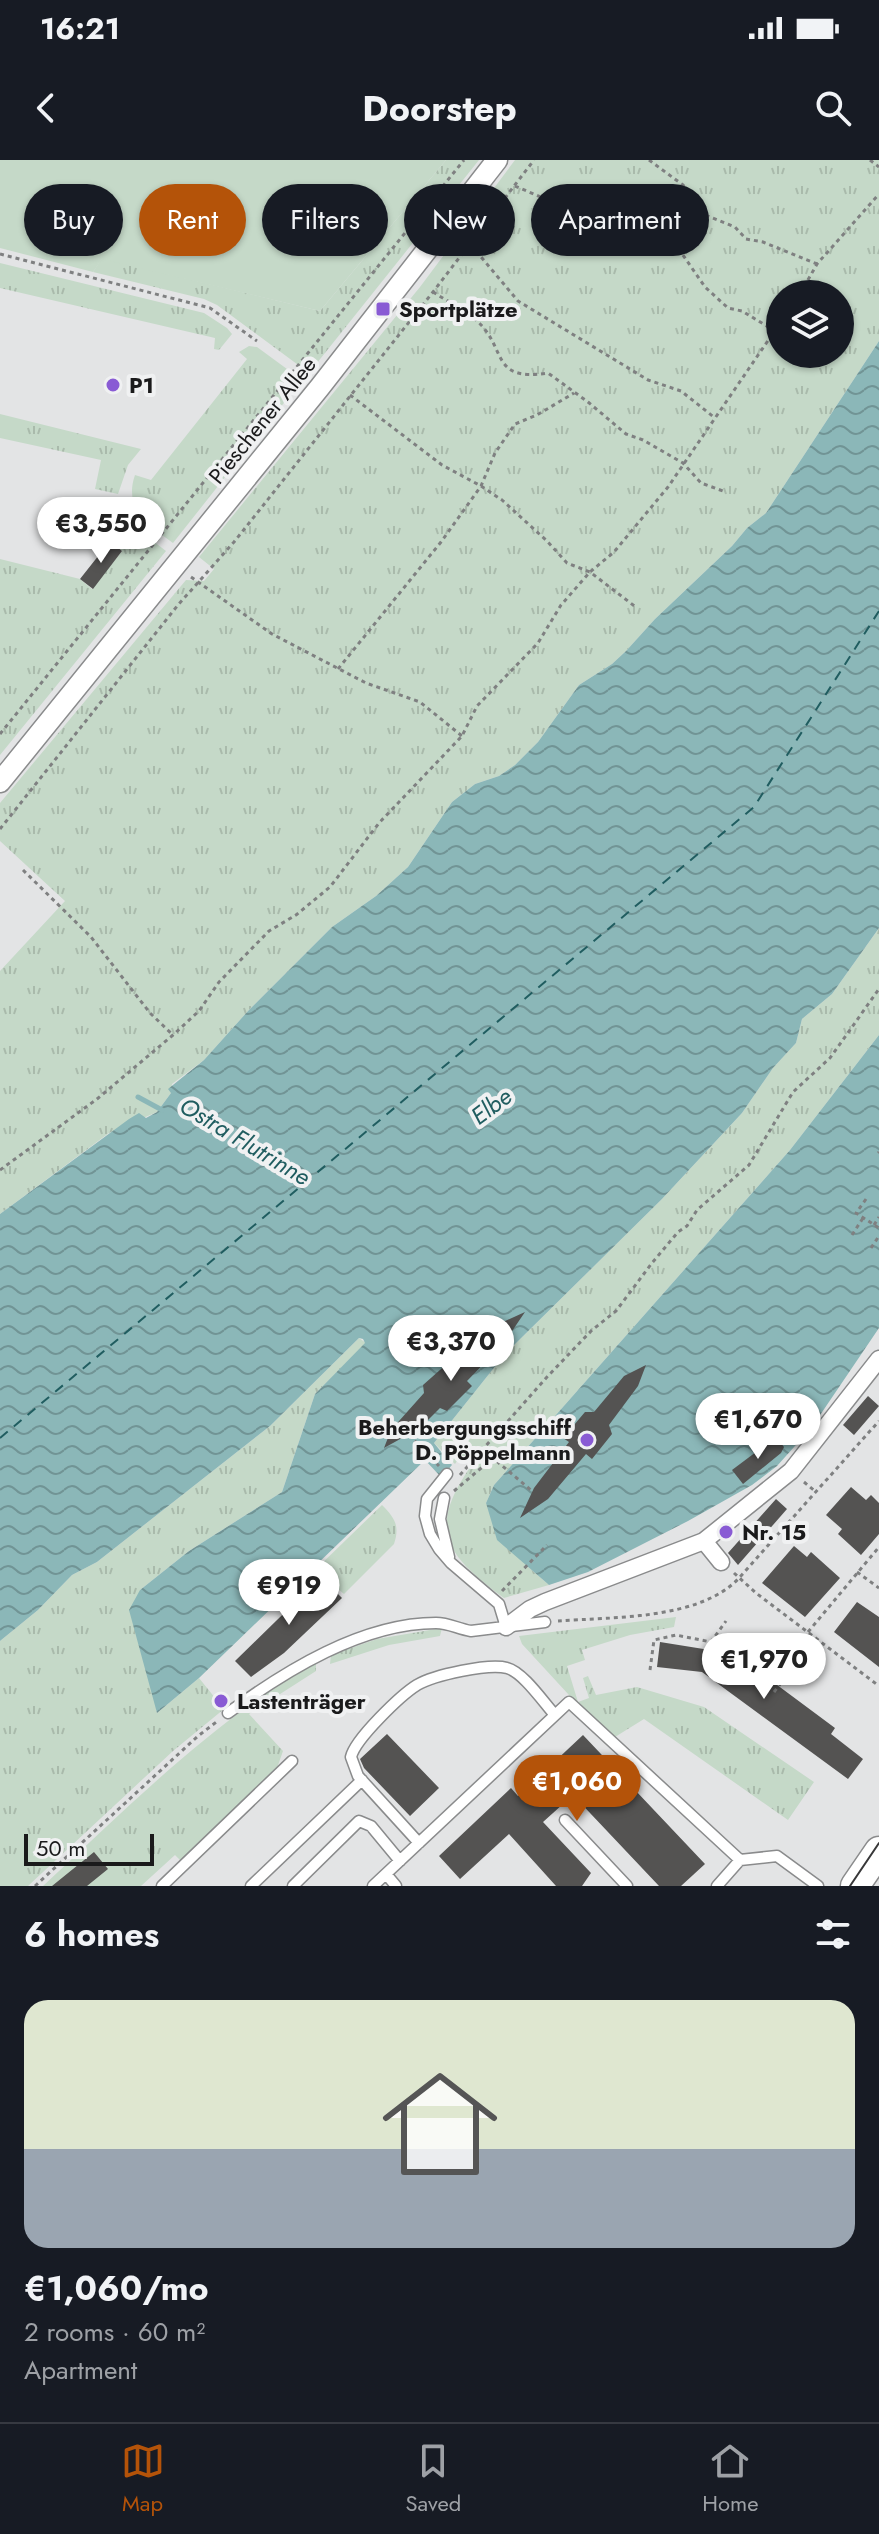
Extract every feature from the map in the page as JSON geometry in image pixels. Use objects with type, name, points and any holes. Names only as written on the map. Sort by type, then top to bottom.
[{"type":"main road","points":[[855,1886],[879,1851]]},
{"type":"street","name":"Pieschener Allee","points":[[0,782],[329,376],[497,160]]},
{"type":"street","points":[[506,1627],[545,1602],[704,1541],[794,1474],[879,1359]]},
{"type":"street","points":[[704,1541],[727,1567]]},
{"type":"lane","points":[[447,1474],[427,1499],[425,1516],[439,1549],[494,1599],[501,1608],[506,1627]]},
{"type":"lane","points":[[444,1498],[440,1519],[451,1563]]},
{"type":"lane","points":[[228,1713],[268,1683],[321,1653],[367,1636],[432,1622],[448,1623],[460,1630],[471,1631],[545,1622]]},
{"type":"lane","points":[[419,1843],[352,1765],[352,1750],[409,1692],[436,1677],[494,1666],[509,1668],[555,1715]]},
{"type":"lane","points":[[373,1886],[569,1702],[740,1860]]},
{"type":"lane","points":[[162,1886],[292,1761]]},
{"type":"lane","points":[[251,1886],[362,1780]]},
{"type":"lane","points":[[565,1820],[627,1886]]},
{"type":"lane","points":[[293,1886],[359,1821],[371,1826],[400,1861]]},
{"type":"lane","points":[[717,1886],[740,1860],[777,1856],[818,1886]]},
{"type":"lane","points":[[386,1874],[396,1886]]},
{"type":"path","points":[[0,734],[464,160]]},
{"type":"path","points":[[534,160],[515,186],[599,222],[676,245],[705,287],[728,308],[742,311],[766,326]]},
{"type":"path","points":[[649,160],[683,185],[705,215],[735,227],[746,239],[763,242],[817,264]]},
{"type":"path","points":[[870,160],[879,167]]},
{"type":"path","points":[[808,280],[817,264],[879,194]]},
{"type":"path","points":[[0,254],[210,308],[257,341]]},
{"type":"path","points":[[0,829],[462,256]]},
{"type":"path","points":[[480,256],[518,301],[648,380],[681,391],[715,418]]},
{"type":"path","points":[[433,292],[476,320],[491,337],[500,360],[511,371],[526,376],[548,373],[626,434],[683,463],[701,483],[723,491]]},
{"type":"path","points":[[0,1170],[97,1099],[173,1035],[199,1011],[219,982],[269,931],[296,915],[330,887],[379,823],[462,736],[477,706],[538,643],[561,605],[624,540],[668,487],[766,344]]},
{"type":"path","points":[[338,669],[441,542],[481,486],[495,453],[515,424],[574,393]]},
{"type":"path","points":[[350,395],[442,465],[481,486],[514,510],[567,563],[590,572],[637,608]]},
{"type":"path","points":[[176,565],[272,634],[366,683],[420,702],[462,736]]},
{"type":"path","points":[[23,870],[91,937],[150,1013],[173,1035]]},
{"type":"path","points":[[444,1498],[503,1425],[591,1331],[616,1311],[697,1210],[749,1165],[793,1092],[830,1058],[879,989]]},
{"type":"path","points":[[866,1199],[856,1213],[879,1228]]},
{"type":"path","points":[[874,1225],[879,1217]]},
{"type":"path","points":[[852,1235],[863,1218]]},
{"type":"path","points":[[871,1248],[879,1236]]},
{"type":"path","points":[[545,1622],[642,1614],[702,1603],[719,1595],[734,1584],[879,1421]]},
{"type":"path","points":[[409,1435],[447,1474]]},
{"type":"path","points":[[444,1498],[493,1458],[532,1491]]},
{"type":"path","points":[[794,1474],[816,1492]]},
{"type":"path","points":[[494,1599],[547,1545]]},
{"type":"path","points":[[808,1632],[879,1547]]},
{"type":"path","points":[[727,1567],[879,1686]]},
{"type":"path","points":[[857,1572],[879,1588]]},
{"type":"path","points":[[707,1651],[726,1621]]},
{"type":"path","points":[[650,1670],[654,1640],[676,1635],[711,1642],[722,1639],[780,1684]]},
{"type":"path","points":[[774,1692],[791,1670]]},
{"type":"path","points":[[35,1886],[198,1736],[228,1713]]},
{"type":"green space","points":[[0,160],[446,160],[426,184],[404,184],[404,210],[388,230],[388,184],[262,184],[262,256],[366,256],[320,311],[102,259],[93,272],[31,256],[123,256],[123,184],[24,184],[24,254],[0,248]]},
{"type":"green space","points":[[446,160],[479,160],[460,184],[426,184]]},
{"type":"green space","points":[[515,160],[879,160],[879,341],[766,513],[747,528],[612,664],[579,685],[538,742],[515,765],[499,776],[475,784],[452,802],[408,867],[376,896],[332,927],[204,1060],[172,1084],[171,1093],[157,1112],[109,1133],[0,1214],[0,971],[65,901],[0,841],[0,803],[186,580],[204,581],[214,569],[199,557],[443,256],[515,256],[515,184],[497,184]]},
{"type":"green space","points":[[404,210],[404,254],[309,373],[217,305],[204,299],[93,272],[102,258],[320,311],[366,256],[388,256],[388,230]]},
{"type":"green space","points":[[0,263],[204,313],[232,334],[219,350],[214,349],[215,338],[0,288]]},
{"type":"green space","points":[[249,346],[257,347],[302,380],[173,543],[147,523],[135,507],[132,487],[135,475],[151,480],[247,359],[239,352]]},
{"type":"green space","points":[[0,414],[141,449],[128,465],[118,494],[95,489],[101,460],[0,438]]},
{"type":"green space","points":[[127,521],[166,551],[0,755],[0,559],[80,579],[92,589],[122,551],[110,541]]},
{"type":"green space","points":[[879,928],[879,1035],[790,1150],[494,1485],[486,1503],[526,1565],[549,1585],[504,1598],[468,1569],[449,1540],[449,1508],[471,1466],[460,1457],[455,1464],[434,1443],[505,1354],[662,1199],[742,1113],[773,1068],[796,1043],[802,1019],[832,994]]},
{"type":"green space","points":[[359,1338],[366,1343],[315,1394],[282,1492],[189,1551],[140,1590],[157,1713],[199,1678],[224,1709],[173,1751],[28,1886],[0,1886],[0,1641],[38,1610],[72,1575],[97,1562],[270,1426]]},
{"type":"green space","points":[[382,1505],[395,1523],[394,1544],[344,1594],[315,1570]]},
{"type":"green space","points":[[676,1617],[674,1627],[630,1635],[582,1650],[585,1660],[567,1666],[578,1702],[589,1698],[583,1678],[588,1676],[596,1695],[637,1687],[704,1707],[814,1782],[788,1820],[644,1719],[615,1737],[580,1707],[522,1644],[519,1636]]},
{"type":"green space","points":[[442,1628],[440,1636],[389,1645],[330,1664],[331,1655],[377,1639]]},
{"type":"green space","points":[[316,1662],[316,1671],[249,1714],[283,1751],[276,1771],[181,1861],[175,1855],[141,1886],[43,1886],[140,1795],[207,1738]]},
{"type":"water","name":"Elbe","points":[[879,341],[879,928],[832,994],[802,1019],[796,1043],[773,1068],[742,1113],[662,1199],[505,1354],[434,1443],[452,1465],[441,1477],[425,1460],[199,1678],[157,1713],[129,1610],[140,1590],[189,1551],[282,1492],[315,1394],[365,1343],[363,1339],[359,1338],[270,1426],[97,1562],[72,1575],[38,1610],[0,1641],[0,1214],[129,1119],[139,1113],[146,1118],[157,1112],[171,1093],[168,1089],[204,1060],[332,927],[376,896],[408,867],[452,802],[475,784],[499,776],[515,765],[538,742],[579,685],[612,664],[747,528],[766,513]]},
{"type":"water","points":[[879,1035],[879,1328],[812,1427],[777,1466],[752,1485],[688,1521],[588,1572],[549,1585],[497,1540],[486,1503],[494,1485],[790,1150]]},
{"type":"building","points":[[110,541],[122,551],[93,589],[80,579]]},
{"type":"building","points":[[525,1312],[504,1343],[467,1381],[472,1386],[447,1411],[440,1408],[420,1428],[384,1448],[391,1430],[424,1393],[423,1385],[449,1362],[453,1366],[503,1322]]},
{"type":"building","name":"Beherbergungsschiff D. Pöppelmann","points":[[646,1365],[638,1386],[609,1425],[612,1434],[592,1459],[586,1454],[548,1499],[520,1518],[534,1488],[569,1442],[563,1438],[585,1412],[594,1412],[624,1376]]},
{"type":"building","points":[[868,1396],[879,1406],[854,1435],[843,1425]]},
{"type":"building","points":[[776,1437],[784,1447],[781,1453],[743,1484],[732,1470]]},
{"type":"building","points":[[851,1487],[866,1500],[871,1495],[879,1503],[879,1534],[861,1555],[838,1534],[842,1529],[826,1515]]},
{"type":"building","points":[[776,1499],[787,1509],[738,1565],[728,1553]]},
{"type":"building","points":[[794,1546],[807,1557],[811,1552],[840,1578],[805,1617],[762,1583]]},
{"type":"building","points":[[321,1577],[342,1598],[284,1653],[251,1677],[235,1661]]},
{"type":"building","points":[[857,1602],[879,1617],[879,1667],[834,1632]]},
{"type":"building","points":[[660,1642],[716,1651],[722,1644],[835,1728],[831,1734],[863,1759],[848,1779],[702,1672],[657,1667]]},
{"type":"building","points":[[387,1734],[439,1788],[410,1816],[364,1768],[360,1759]]},
{"type":"building","points":[[583,1735],[705,1864],[681,1886],[659,1886],[573,1795],[543,1822],[591,1873],[582,1886],[556,1886],[509,1834],[460,1879],[439,1856],[511,1788],[518,1796]]},
{"type":"building","points":[[94,1852],[108,1869],[87,1886],[52,1886]]},
{"type":"waterway","name":"Ostra Flutrinne","points":[[138,1097],[162,1110]]},
{"type":"ferry route","points":[[0,1438],[754,807],[879,611]]},
{"type":"tram line","points":[[850,1886],[879,1843]]},
{"type":"place","name":"Sportplätze","points":[[383,309]]},
{"type":"place","name":"P1","points":[[113,385]]},
{"type":"place","name":"Beherbergungsschiff D. Pöppelmann","points":[[587,1440]]},
{"type":"place","name":"Nr. 15","points":[[726,1532]]},
{"type":"place","name":"Lastenträger","points":[[221,1701]]}]
